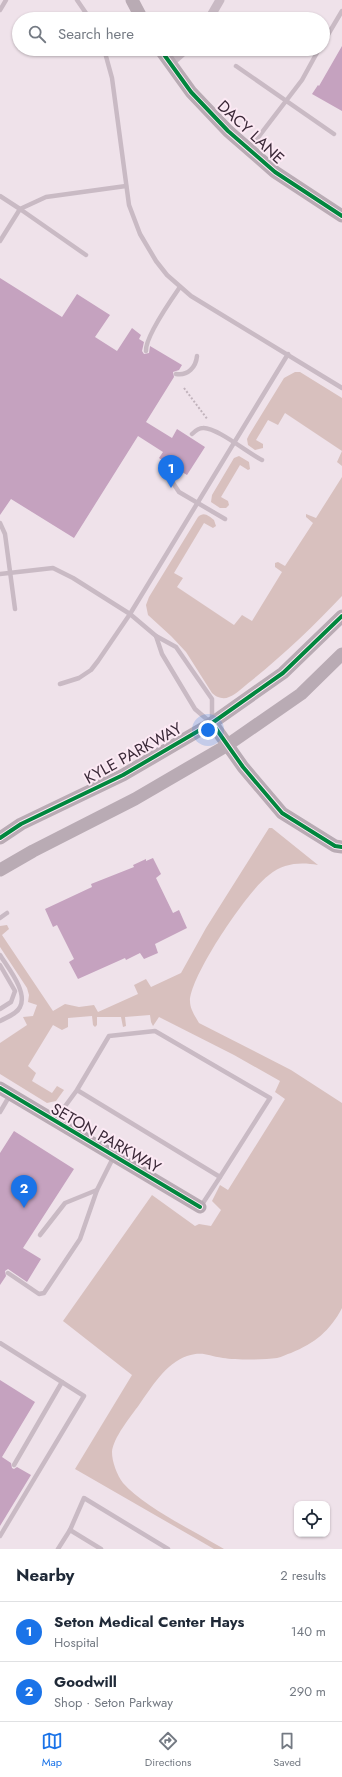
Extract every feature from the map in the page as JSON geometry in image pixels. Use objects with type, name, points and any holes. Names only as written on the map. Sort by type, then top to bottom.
[{"type":"street","points":[[132,0],[138,12]]},
{"type":"street","points":[[213,12],[220,0]]},
{"type":"street","name":"DACY LANE","points":[[165,56],[191,92],[228,131],[249,150],[275,172],[342,216]]},
{"type":"street","points":[[170,63],[178,56]]},
{"type":"street","name":"KYLE PARKWAY","points":[[0,838],[21,824],[123,775],[212,723],[283,673],[342,616]]},
{"type":"street","points":[[0,870],[32,851],[135,799],[226,746],[301,694],[342,654]]},
{"type":"street","points":[[212,723],[226,746],[282,813],[334,846],[342,847]]},
{"type":"street","name":"SETON PARKWAY","points":[[5,1092],[200,1206]]},
{"type":"lane","points":[[0,10],[6,0]]},
{"type":"lane","points":[[77,0],[85,12]]},
{"type":"lane","points":[[330,31],[342,11]]},
{"type":"lane","points":[[106,56],[112,78],[129,205],[147,247],[167,275],[180,287],[342,388]]},
{"type":"lane","points":[[249,150],[302,80],[316,56]]},
{"type":"lane","points":[[236,66],[334,134]]},
{"type":"lane","points":[[0,240],[20,209],[46,197],[126,186]]},
{"type":"lane","points":[[0,196],[86,255]]},
{"type":"lane","points":[[146,351],[147,342],[180,287]]},
{"type":"lane","points":[[60,684],[80,678],[91,670],[130,614],[288,354]]},
{"type":"lane","points":[[176,374],[185,374],[192,370],[197,362],[197,356]]},
{"type":"lane","points":[[192,434],[197,429],[209,429],[220,434],[262,460]]},
{"type":"lane","points":[[174,463],[171,474],[173,485],[181,493],[225,519]]},
{"type":"lane","points":[[0,523],[5,534],[15,609]]},
{"type":"lane","points":[[0,574],[53,568],[73,578],[130,614],[156,636],[176,647],[212,699],[212,723]]},
{"type":"lane","points":[[156,636],[162,654],[195,709],[212,723]]},
{"type":"lane","points":[[0,918],[7,913]]},
{"type":"lane","points":[[0,956],[21,989],[22,997],[21,1006],[15,1013],[0,1021]]},
{"type":"lane","points":[[0,964],[15,991],[11,1002],[0,1009]]},
{"type":"lane","points":[[54,1122],[77,1090],[109,1036],[155,1031],[270,1098],[200,1206]]},
{"type":"lane","points":[[77,1090],[220,1177]]},
{"type":"lane","points":[[0,1112],[5,1092]]},
{"type":"lane","points":[[8,1273],[39,1294],[44,1293],[80,1239],[96,1190],[114,1156]]},
{"type":"lane","points":[[40,1235],[65,1204],[96,1190]]},
{"type":"lane","points":[[0,1344],[84,1396],[0,1536]]},
{"type":"lane","points":[[14,1465],[62,1382]]},
{"type":"lane","points":[[58,1549],[70,1530],[84,1498],[168,1549]]},
{"type":"lane","points":[[70,1530],[101,1549]]},
{"type":"path","points":[[184,388],[208,420]]},
{"type":"shaded area","points":[[295,372],[300,372],[342,398],[342,451],[285,413],[278,425],[268,420],[256,440],[263,444],[263,448],[255,450],[248,445],[247,439],[249,435],[284,378]]},
{"type":"shaded area","points":[[342,451],[342,466],[337,462]]},
{"type":"shaded area","points":[[239,456],[249,462],[250,469],[248,470],[240,465],[221,497],[228,501],[229,505],[226,508],[220,508],[211,502],[212,495],[234,458]]},
{"type":"shaded area","points":[[342,477],[342,596],[298,640],[238,692],[227,698],[220,698],[216,696],[212,693],[186,652],[148,615],[146,605],[149,597],[198,517],[204,514],[214,520],[216,526],[213,528],[204,523],[174,573],[183,578],[177,587],[234,625],[242,615],[252,621],[282,572],[275,567],[275,563],[278,562],[285,566],[313,523],[306,517],[306,514],[316,518]]},
{"type":"shaded area","points":[[269,828],[272,828],[318,865],[292,864],[275,871],[260,884],[235,915],[209,954],[199,973],[193,989],[190,1004],[199,1023],[291,1070],[342,1103],[342,1308],[327,1330],[315,1340],[300,1349],[279,1358],[235,1359],[198,1354],[179,1359],[166,1370],[154,1384],[119,1434],[113,1446],[112,1456],[115,1468],[123,1483],[132,1492],[157,1510],[224,1549],[214,1549],[75,1469],[132,1375],[63,1321],[152,1195],[195,1226],[199,1224],[211,1226],[221,1210],[212,1201],[220,1185],[228,1190],[285,1099],[275,1092],[280,1081],[234,1055],[159,1017],[153,1026],[150,1015],[125,1017],[126,1026],[123,1027],[121,1017],[97,1017],[97,1025],[95,1027],[93,1025],[92,1016],[68,1018],[68,1027],[62,1030],[53,1025],[28,1066],[36,1073],[32,1081],[52,1093],[57,1086],[64,1090],[56,1101],[47,1103],[0,1074],[0,1043],[27,1025],[23,1017],[33,1016],[37,1005],[28,1002],[29,995],[27,988],[0,947],[0,926],[7,925],[9,929],[2,935],[53,1011],[65,1004],[79,1007],[94,1005],[98,1012],[138,994],[134,985],[146,979],[151,987],[181,973],[206,928]]},
{"type":"building","points":[[342,46],[342,111],[312,94],[318,85],[319,86]]},
{"type":"building","points":[[0,278],[62,317],[77,294],[110,315],[95,337],[117,351],[132,328],[141,335],[139,339],[144,342],[142,351],[144,354],[149,353],[150,346],[182,365],[179,370],[173,372],[174,377],[146,422],[172,438],[177,429],[205,447],[187,475],[177,469],[178,463],[176,460],[171,460],[170,465],[159,458],[163,452],[138,436],[74,538],[11,499],[0,515]]},
{"type":"building","points":[[153,858],[161,874],[156,878],[173,913],[179,910],[187,928],[155,944],[158,953],[144,959],[140,953],[78,979],[69,962],[74,959],[57,925],[53,927],[45,909],[92,887],[91,884],[134,867],[133,865],[146,859],[146,861]]},
{"type":"building","points":[[14,1131],[74,1169],[23,1248],[41,1259],[27,1282],[8,1269],[5,1271],[6,1276],[0,1285],[0,1153]]},
{"type":"building","points":[[0,1380],[35,1402],[2,1457],[11,1463],[12,1468],[14,1469],[17,1467],[31,1475],[0,1526]]},
{"type":"cycle path","points":[[165,56],[191,92],[228,131],[275,172],[342,216]]},
{"type":"cycle path","points":[[0,838],[21,824],[123,775],[212,723],[283,673],[342,616]]},
{"type":"cycle path","points":[[212,723],[243,767],[282,813],[335,846],[342,847]]},
{"type":"cycle path","points":[[0,1088],[200,1207]]},
{"type":"place","name":"Seton Medical Center Hays","points":[[171,488]]},
{"type":"place","name":"Goodwill","points":[[24,1208]]}]
